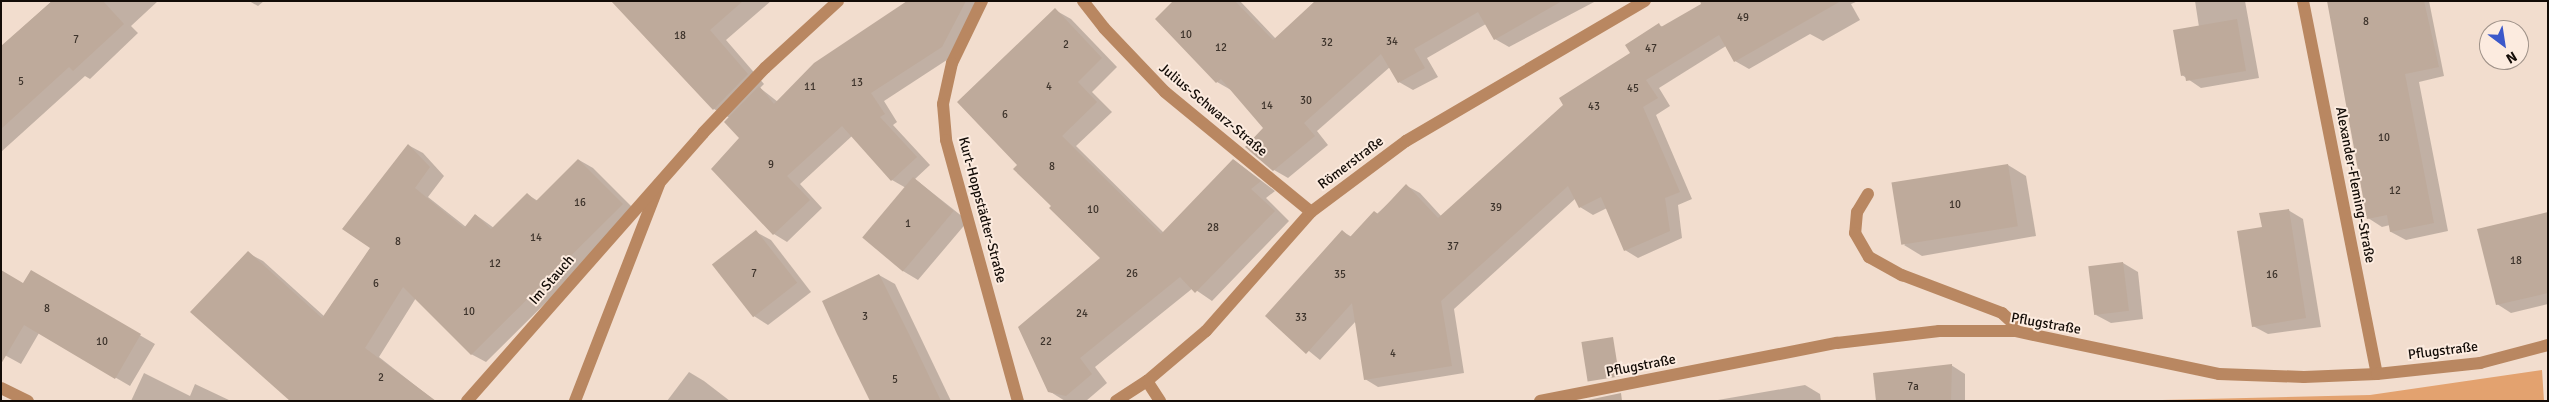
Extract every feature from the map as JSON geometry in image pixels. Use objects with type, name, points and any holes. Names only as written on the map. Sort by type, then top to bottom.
[{"type":"street","name":"Im Stauch","points":[[467,401],[661,180],[765,68],[838,1]]},
{"type":"street","name":"Kurt-Hoppstädter-Straße","points":[[982,1],[952,63],[943,104],[946,140],[1018,401]]},
{"type":"street","name":"Julius-Schwarz-Straße","points":[[1083,1],[1104,28],[1165,92],[1311,212]]},
{"type":"street","name":"Römerstraße","points":[[1116,401],[1148,381],[1206,331],[1311,212],[1406,141],[1645,1]]},
{"type":"street","name":"Alexander-Fleming-Straße","points":[[2303,1],[2377,374]]},
{"type":"street","name":"Im Stauch","points":[[575,401],[661,180]]},
{"type":"street","points":[[1868,194],[1856,212],[1855,233],[1869,257],[1902,275],[2002,313],[2014,324],[2015,331]]},
{"type":"street","name":"Pflugstraße","points":[[1540,401],[1837,343],[1939,332],[2015,331],[2219,374],[2304,377],[2377,374],[2480,363],[2548,345]]},
{"type":"street","points":[[1148,381],[1160,401]]},
{"type":"street","points":[[1,388],[28,401]]},
{"type":"shaded area","points":[[2542,370],[2544,401],[2120,401],[2370,395]]},
{"type":"building","points":[[52,1],[103,1],[124,24],[73,71],[69,67],[1,129],[1,46]]},
{"type":"building","points":[[611,1],[743,1],[710,30],[748,74],[713,110]]},
{"type":"building","points":[[907,1],[966,1],[942,47],[871,93],[885,114],[880,117],[917,157],[891,181],[842,126],[787,176],[810,200],[773,235],[711,169],[739,138],[724,122],[759,86],[774,104],[814,63]]},
{"type":"building","points":[[1173,1],[1235,1],[1273,40],[1315,1],[1562,1],[1494,40],[1478,12],[1414,49],[1425,68],[1398,83],[1381,54],[1304,123],[1315,136],[1273,171],[1245,147],[1263,128],[1221,79],[1216,83],[1155,19]]},
{"type":"building","points":[[1700,1],[1841,1],[1734,62],[1719,35],[1646,80],[1658,98],[1643,107],[1680,192],[1665,198],[1670,231],[1624,251],[1601,197],[1579,208],[1568,186],[1441,301],[1452,366],[1364,380],[1352,303],[1306,354],[1265,316],[1342,230],[1350,237],[1374,211],[1378,214],[1406,184],[1438,218],[1563,105],[1559,98],[1630,53],[1625,45],[1659,23],[1661,27],[1701,4]]},
{"type":"building","points":[[2327,1],[2424,1],[2439,67],[2405,74],[2434,223],[2390,232],[2387,215],[2367,219]]},
{"type":"building","points":[[1055,8],[1102,58],[1078,82],[1097,102],[1062,136],[1161,234],[1233,159],[1261,181],[1251,189],[1275,211],[1195,293],[1180,277],[1080,358],[1092,374],[1066,396],[1048,392],[1018,327],[1100,258],[1049,208],[1051,206],[1013,169],[1017,165],[957,102]]},
{"type":"building","points":[[2237,19],[2246,71],[2186,81],[2185,75],[2181,76],[2173,30]]},
{"type":"building","points":[[408,144],[430,167],[415,188],[464,228],[475,214],[491,229],[527,193],[536,201],[578,159],[623,204],[471,355],[403,287],[365,348],[436,401],[290,401],[190,312],[248,251],[322,318],[370,248],[342,229]]},
{"type":"building","points":[[2008,164],[2018,226],[1901,245],[1891,182]]},
{"type":"building","points":[[913,177],[954,211],[903,272],[862,238]]},
{"type":"building","points":[[2289,209],[2306,318],[2252,327],[2237,231],[2262,227],[2259,213]]},
{"type":"building","points":[[2548,212],[2548,293],[2496,305],[2477,229]]},
{"type":"building","points":[[756,230],[797,283],[753,317],[712,264]]},
{"type":"building","points":[[2123,262],[2129,311],[2094,315],[2088,266]]},
{"type":"building","points":[[1,270],[23,283],[31,270],[141,334],[115,379],[24,325],[1,364]]},
{"type":"building","points":[[879,274],[941,401],[870,401],[837,334],[822,301]]},
{"type":"building","points":[[1613,337],[1619,377],[1588,382],[1581,342]]},
{"type":"building","points":[[1952,364],[1951,401],[1876,401],[1873,373]]},
{"type":"building","points":[[1621,393],[1622,401],[1588,401],[1588,400]]}]
